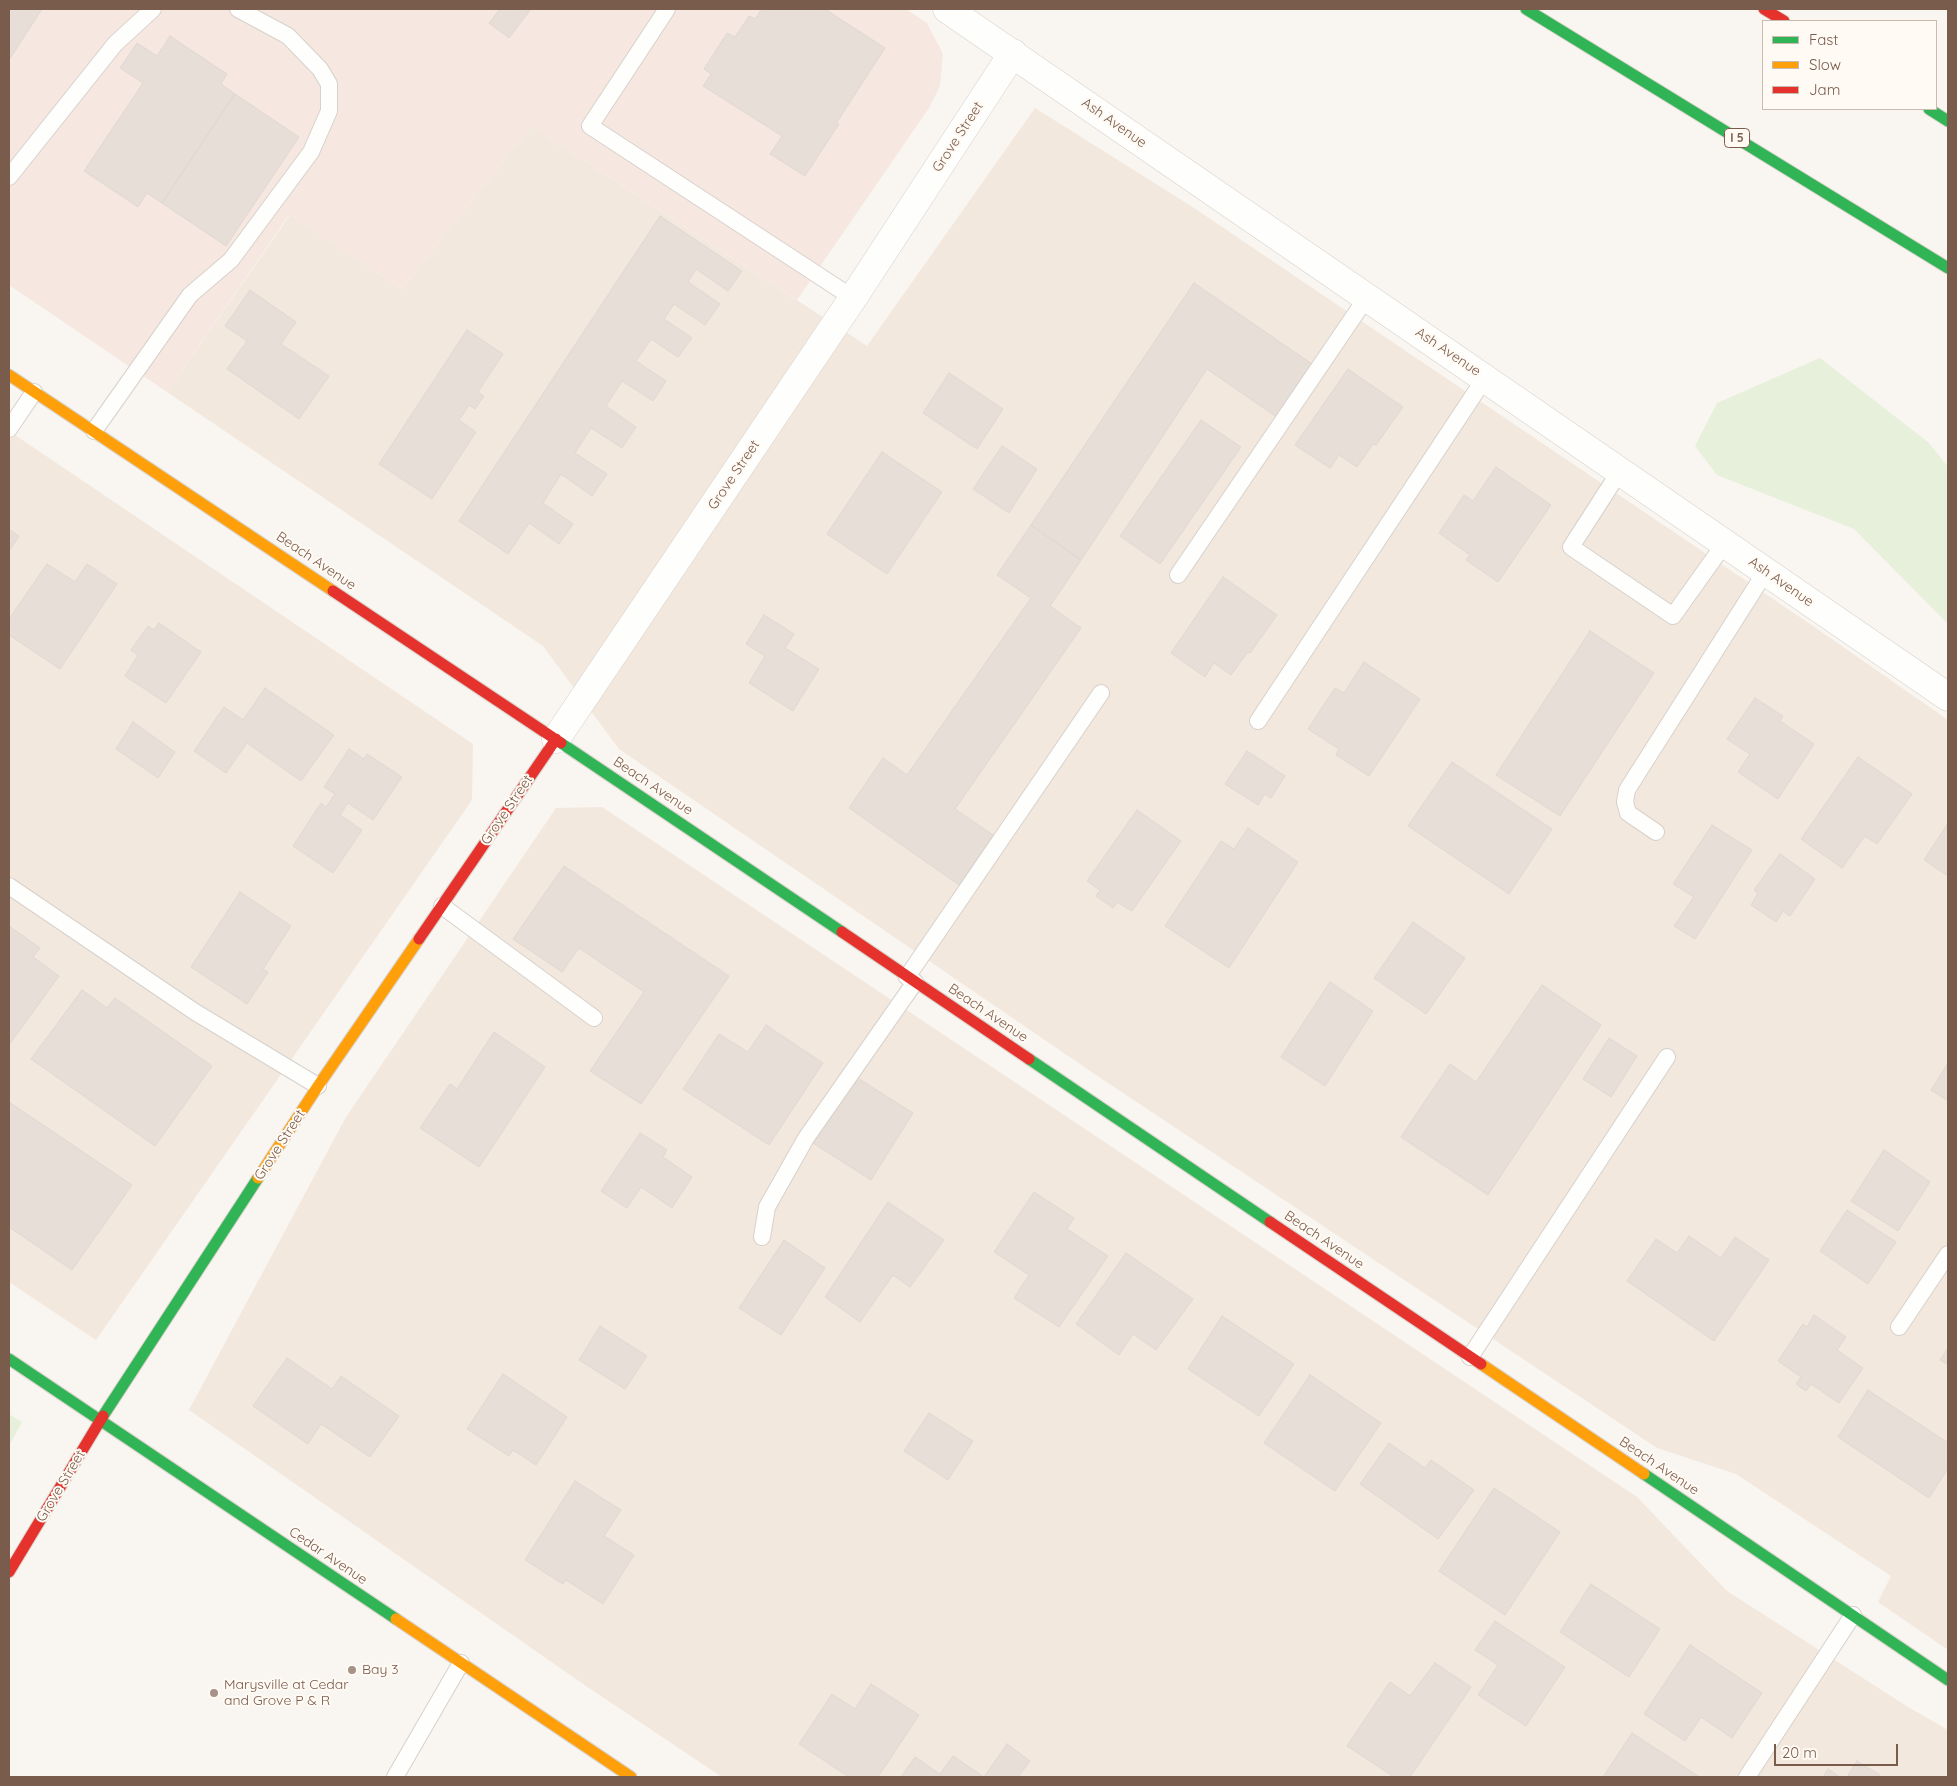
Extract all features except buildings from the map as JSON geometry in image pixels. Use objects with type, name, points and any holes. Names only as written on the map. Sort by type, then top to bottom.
[{"type":"main road","name":"I 5","points":[[1526,9],[1948,268]]},
{"type":"main road","points":[[1764,9],[1782,20]]},
{"type":"main road","points":[[1931,110],[1948,121]]},
{"type":"main road","name":"Beach Avenue","points":[[9,375],[556,739],[1948,1680]]},
{"type":"main road","name":"Grove Street","points":[[9,1572],[100,1421],[318,1086],[556,739]]},
{"type":"main road","name":"Cedar Avenue","points":[[9,1359],[631,1777]]},
{"type":"street","name":"Ash Avenue","points":[[947,9],[1948,696]]},
{"type":"street","name":"Grove Street","points":[[556,739],[853,298],[1013,53]]},
{"type":"lane","points":[[9,177],[115,44],[153,9]]},
{"type":"lane","points":[[94,431],[190,295],[231,260],[311,152],[329,111],[330,84],[320,69],[288,36],[238,9]]},
{"type":"lane","points":[[667,9],[590,126],[853,298]]},
{"type":"lane","points":[[1178,575],[1367,297]]},
{"type":"lane","points":[[1258,721],[1484,378]]},
{"type":"lane","points":[[9,428],[34,392]]},
{"type":"lane","points":[[1620,471],[1571,548],[1673,616],[1724,542]]},
{"type":"lane","points":[[1656,832],[1628,814],[1625,802],[1627,790],[1766,571]]},
{"type":"lane","points":[[762,1237],[767,1207],[806,1138],[1101,692]]},
{"type":"lane","points":[[9,886],[195,1012],[318,1086]]},
{"type":"lane","points":[[442,906],[594,1018]]},
{"type":"lane","points":[[1470,1357],[1668,1057]]},
{"type":"lane","points":[[1899,1327],[1948,1254]]},
{"type":"lane","points":[[1747,1777],[1853,1615]]},
{"type":"lane","points":[[395,1777],[462,1663]]},
{"type":"shaded area","points":[[9,9],[906,9],[927,23],[943,54],[940,86],[929,108],[797,300],[531,126],[402,289],[289,215],[167,392],[9,285]]},
{"type":"shaded area","points":[[1035,108],[1191,206],[1813,626],[1948,720],[1948,1650],[1878,1602],[1891,1576],[1736,1474],[1657,1448],[1096,1075],[619,749],[543,646],[167,392],[290,215],[402,289],[531,126],[867,346]]},
{"type":"shaded area","points":[[9,431],[473,744],[472,800],[96,1340],[9,1282]]},
{"type":"shaded area","points":[[602,807],[1637,1497],[1727,1591],[1908,1707],[1948,1730],[1948,1777],[722,1777],[586,1686],[189,1410],[346,1117],[556,808]]},
{"type":"green space","points":[[1820,358],[1929,443],[1948,467],[1948,624],[1854,529],[1717,475],[1695,446],[1717,403]]},
{"type":"green space","points":[[9,1414],[22,1422],[9,1446]]},
{"type":"traffic: fast","points":[[1526,9],[1948,268]]},
{"type":"traffic: fast","points":[[1931,110],[1948,121]]},
{"type":"traffic: fast","points":[[561,743],[842,932]]},
{"type":"traffic: fast","points":[[1029,1059],[1270,1222]]},
{"type":"traffic: fast","points":[[103,1416],[258,1178]]},
{"type":"traffic: fast","points":[[9,1359],[396,1619]]},
{"type":"traffic: fast","points":[[1644,1474],[1948,1680]]},
{"type":"traffic: slow","points":[[9,375],[333,591]]},
{"type":"traffic: slow","points":[[258,1178],[318,1086],[419,939]]},
{"type":"traffic: slow","points":[[1481,1364],[1644,1474]]},
{"type":"traffic: slow","points":[[396,1619],[631,1777]]},
{"type":"traffic: jam","points":[[1764,9],[1782,20]]},
{"type":"traffic: jam","points":[[333,591],[561,743]]},
{"type":"traffic: jam","points":[[419,939],[556,739]]},
{"type":"traffic: jam","points":[[842,932],[1029,1059]]},
{"type":"traffic: jam","points":[[1270,1222],[1481,1364]]},
{"type":"traffic: jam","points":[[9,1572],[103,1416]]},
{"type":"place","name":"Bay 3","points":[[352,1670]]},
{"type":"place","name":"Marysville at Cedar and Grove P & R","points":[[214,1693]]}]
